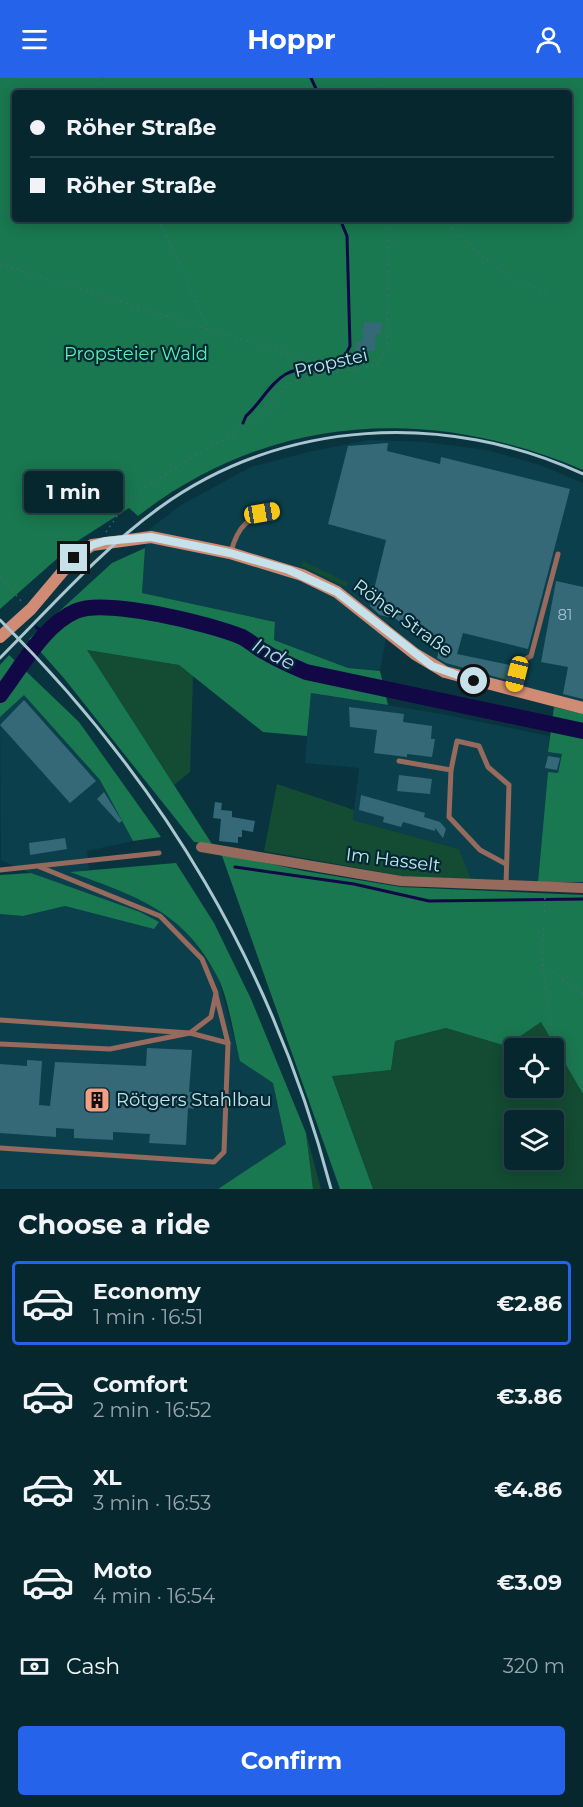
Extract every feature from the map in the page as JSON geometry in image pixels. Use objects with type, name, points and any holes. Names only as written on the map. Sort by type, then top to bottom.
[{"type":"main road","name":"Röher Straße","points":[[0,637],[23,617],[74,558],[92,545],[151,537],[230,553],[296,572],[323,585],[356,606],[415,654],[445,672],[583,708]]},
{"type":"street","name":"Im Hasselt","points":[[201,847],[401,881],[583,888]]},
{"type":"lane","points":[[230,553],[244,522],[252,517],[276,511]]},
{"type":"lane","points":[[513,691],[519,662],[531,656],[558,554]]},
{"type":"lane","points":[[506,864],[480,850],[449,817],[451,771],[457,741],[479,746],[488,767],[509,785],[506,886]]},
{"type":"lane","points":[[399,761],[451,771]]},
{"type":"lane","points":[[0,870],[159,853]]},
{"type":"lane","points":[[0,1148],[214,1162],[224,1152],[228,1043],[216,993],[202,958],[160,916],[40,867]]},
{"type":"lane","points":[[0,1044],[110,1049],[190,1034],[211,1017],[216,993]]},
{"type":"lane","points":[[0,1020],[190,1034],[228,1043]]},
{"type":"path","points":[[160,222],[208,328]]},
{"type":"path","name":"Propstei","points":[[120,540],[106,533],[132,495],[194,456],[255,423],[289,384],[302,378],[377,365],[387,350],[388,247],[391,222]]},
{"type":"path","points":[[446,222],[509,278],[529,288],[549,291]]},
{"type":"path","points":[[0,264],[344,372]]},
{"type":"path","points":[[0,577],[24,604],[30,597]]},
{"type":"path","points":[[545,897],[542,964],[552,1030],[583,1086]]},
{"type":"path","points":[[542,964],[583,994]]},
{"type":"shaded area","points":[[369,440],[425,442],[487,450],[540,465],[583,483],[583,704],[456,674],[415,648],[389,623],[380,671],[348,668],[274,640],[275,622],[142,593],[146,532],[181,505],[251,467],[308,452]]},
{"type":"shaded area","points":[[311,693],[442,714],[549,736],[548,752],[562,754],[558,773],[548,772],[538,882],[471,879],[459,849],[353,820],[359,768],[305,763]]},
{"type":"shaded area","points":[[24,694],[100,780],[133,841],[87,851],[89,869],[72,873],[142,898],[186,929],[218,977],[240,1060],[273,1083],[286,1144],[218,1189],[0,1189],[0,914],[23,916],[65,906],[154,929],[1,860],[0,717]]},
{"type":"green space","name":"Propsteier Wald","points":[[0,78],[583,78],[583,470],[526,449],[468,435],[410,429],[353,430],[297,439],[242,456],[189,482],[138,516],[129,508],[76,542],[0,609]]},
{"type":"green space","points":[[145,548],[142,593],[275,622],[274,640],[348,668],[380,671],[388,705],[311,693],[307,736],[263,732],[179,665],[87,650],[212,844],[194,842],[63,677],[29,639],[112,563]]},
{"type":"green space","points":[[303,561],[348,583],[346,587],[302,566]]},
{"type":"green space","points":[[86,650],[179,665],[193,676],[190,772],[174,785]]},
{"type":"green space","points":[[9,655],[79,722],[161,837],[133,841],[100,780],[24,695],[0,717],[0,665]]},
{"type":"green space","points":[[554,707],[583,714],[583,882],[538,882],[548,772],[558,773],[562,754],[548,752]]},
{"type":"green space","points":[[277,784],[354,810],[353,820],[459,849],[471,879],[403,876],[264,851]]},
{"type":"green space","points":[[221,853],[304,871],[401,887],[583,895],[583,1094],[564,1061],[564,1038],[550,1038],[541,1022],[518,1038],[504,1038],[504,1045],[446,1028],[395,1041],[391,1070],[332,1076],[373,1189],[340,1189]]},
{"type":"green space","points":[[176,863],[214,923],[251,999],[306,1133],[313,1189],[218,1189],[286,1144],[273,1083],[240,1061],[221,984],[204,954],[189,935],[155,908],[116,889],[70,872]]},
{"type":"green space","points":[[31,873],[140,912],[159,922],[154,929],[65,906],[23,916],[0,914],[0,875]]},
{"type":"green space","points":[[541,1022],[550,1038],[518,1038]]},
{"type":"green space","points":[[446,1028],[504,1045],[504,1098],[564,1098],[564,1061],[583,1094],[583,1189],[373,1189],[332,1075],[391,1070],[395,1041]]},
{"type":"green space","points":[[306,1133],[321,1189],[313,1189]]},
{"type":"building","points":[[364,322],[382,323],[381,334],[376,334],[375,351],[355,350],[356,342],[362,342]]},
{"type":"building","points":[[388,443],[387,451],[440,464],[441,457],[570,489],[528,649],[463,633],[457,654],[510,665],[507,680],[446,663],[437,658],[442,637],[408,628],[396,619],[380,615],[370,606],[386,540],[328,524],[348,446]]},
{"type":"building","points":[[556,581],[583,587],[583,699],[563,694],[568,667],[541,662]]},
{"type":"building","points":[[24,700],[96,781],[70,803],[0,725]]},
{"type":"building","points":[[349,707],[404,714],[403,722],[432,726],[431,739],[435,739],[432,757],[374,753],[377,730],[350,727]]},
{"type":"building","points":[[548,756],[560,758],[557,770],[545,768]]},
{"type":"building","points":[[399,775],[432,779],[430,794],[397,791]]},
{"type":"building","points":[[104,792],[122,821],[119,823],[97,799]]},
{"type":"building","points":[[361,795],[425,813],[424,817],[440,822],[446,829],[443,838],[435,828],[435,831],[403,822],[401,827],[383,822],[384,817],[359,810]]},
{"type":"building","points":[[215,802],[222,803],[221,810],[232,811],[232,817],[255,821],[253,832],[242,830],[242,837],[238,837],[238,843],[219,841],[221,819],[213,818]]},
{"type":"building","points":[[65,838],[67,849],[30,855],[29,843]]},
{"type":"building","name":"Rötgers Stahlbau","points":[[147,1048],[192,1050],[189,1092],[195,1092],[194,1109],[188,1108],[186,1145],[149,1143],[150,1134],[113,1132],[113,1140],[74,1138],[74,1129],[56,1128],[56,1137],[0,1133],[0,1064],[27,1066],[27,1060],[42,1061],[39,1105],[50,1106],[55,1062],[146,1066]]},
{"type":"waterway","points":[[311,78],[317,90]]},
{"type":"waterway","points":[[243,423],[246,416],[280,378],[296,370],[331,366],[344,356],[350,346],[347,236],[341,222]]},
{"type":"waterway","name":"Inde","points":[[0,695],[53,626],[76,611],[110,608],[159,614],[227,632],[242,637],[275,658],[306,672],[583,731]]},
{"type":"waterway","name":"Inde","points":[[211,628],[213,621]]},
{"type":"waterway","points":[[36,627],[46,634]]},
{"type":"waterway","points":[[235,867],[354,884],[429,901],[583,899]]},
{"type":"railway","points":[[0,658],[77,580],[138,524],[207,478],[258,456],[311,441],[366,434],[422,433],[477,440],[531,454],[583,474]]},
{"type":"railway","points":[[0,620],[59,682],[112,746],[161,813],[205,882],[244,954],[278,1029],[307,1107],[331,1189]]},
{"type":"place","name":"Rötgers Stahlbau","points":[[97,1100]]},
{"type":"route","points":[[74,558],[92,545],[105,541],[151,537],[230,553],[289,570],[337,592],[432,666],[474,681]]}]
